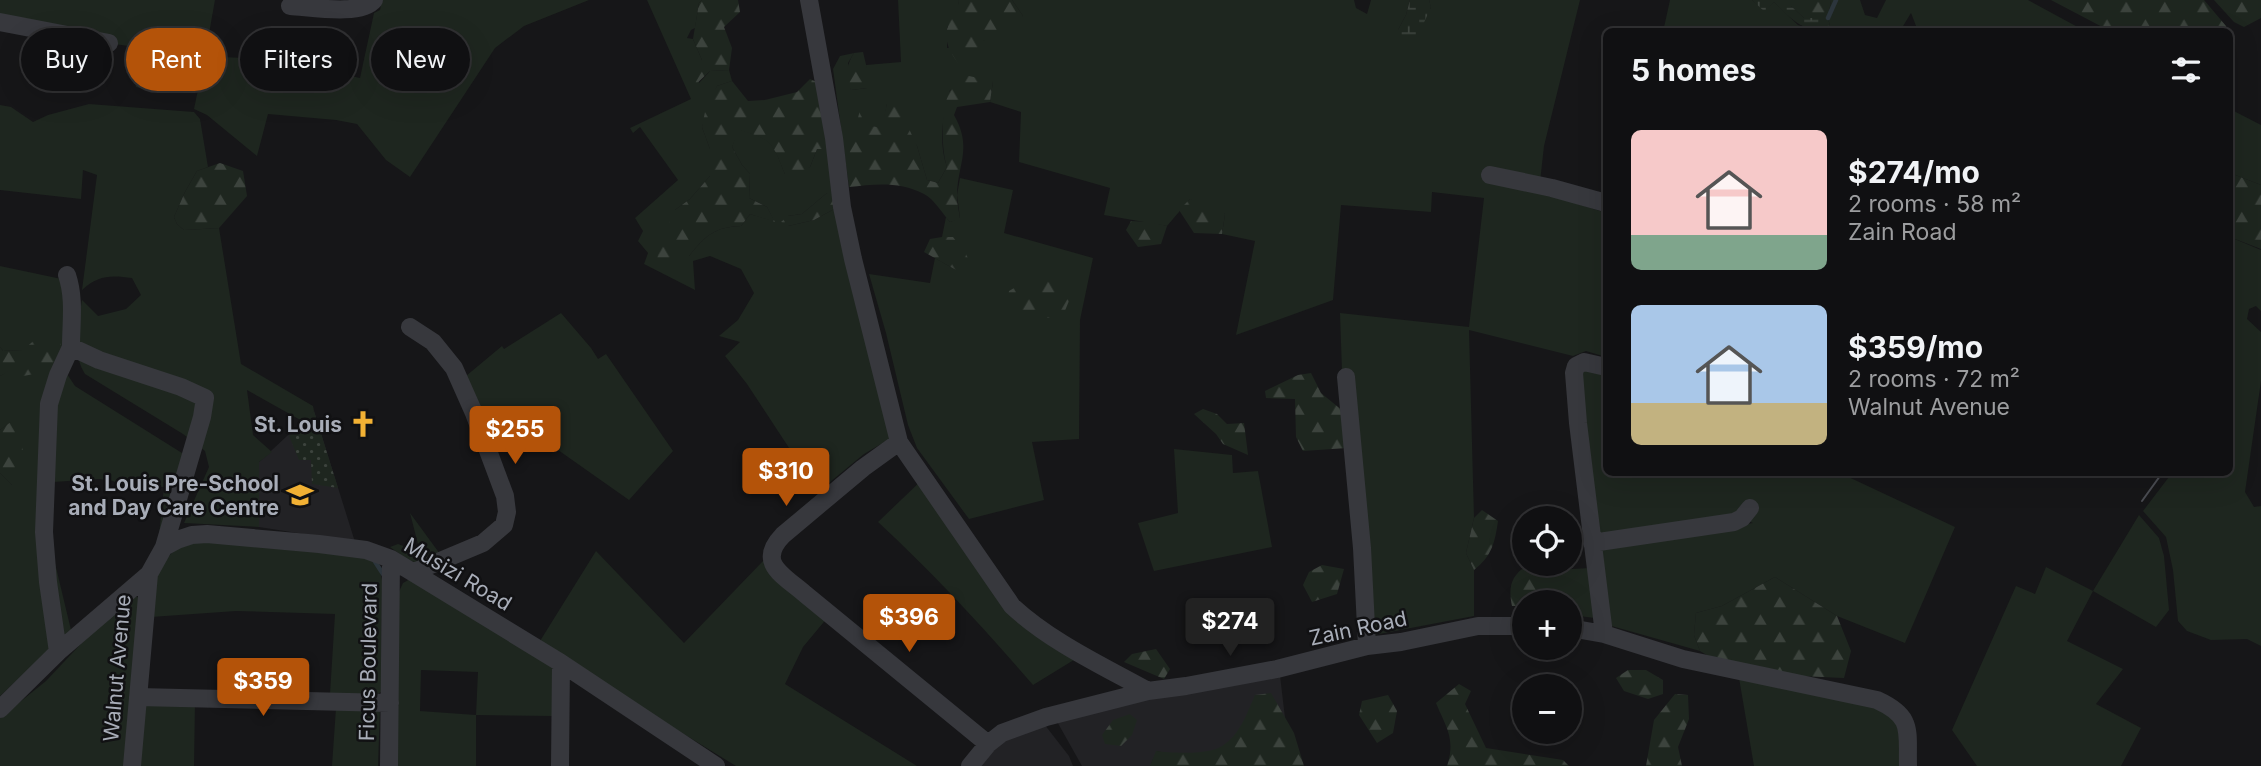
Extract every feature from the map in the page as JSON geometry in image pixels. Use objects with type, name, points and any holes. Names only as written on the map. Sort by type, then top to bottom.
[{"type":"street","points":[[290,6],[357,9],[369,6],[374,0]]},
{"type":"street","points":[[809,0],[834,138],[842,207],[855,271],[899,442],[1012,606],[1055,639],[1148,691]]},
{"type":"street","points":[[0,22],[31,28]]},
{"type":"street","points":[[1490,175],[1603,202]]},
{"type":"street","points":[[58,652],[44,532],[48,423],[52,390],[71,347],[73,305],[72,289],[67,275]]},
{"type":"street","points":[[410,327],[433,342],[454,368],[474,412],[501,485],[507,512],[505,525],[483,542],[414,572]]},
{"type":"street","points":[[0,709],[58,652],[149,574],[164,547],[202,417],[205,398],[181,387],[99,360],[71,347]]},
{"type":"street","points":[[1603,366],[1584,362],[1576,366],[1574,373],[1604,634]]},
{"type":"street","points":[[1346,377],[1362,548],[1367,646]]},
{"type":"street","points":[[899,442],[863,468],[783,535],[773,546],[770,554],[772,561],[796,586],[988,744]]},
{"type":"street","points":[[1592,543],[1734,522],[1742,518],[1749,508]]},
{"type":"street","name":"Musizi Road","points":[[164,547],[192,535],[207,534],[332,545],[366,550],[391,559],[561,663],[716,766]]},
{"type":"street","name":"Ficus Boulevard","points":[[389,766],[391,559]]},
{"type":"street","name":"Walnut Avenue","points":[[132,766],[149,574]]},
{"type":"street","name":"Zain Road","points":[[970,766],[988,744],[1002,733],[1033,720],[1148,691],[1277,668],[1367,646],[1478,626],[1512,626]]},
{"type":"street","points":[[1582,630],[1604,634],[1683,660],[1877,701],[1895,709],[1904,719],[1907,727],[1908,766]]},
{"type":"street","points":[[560,766],[561,663]]},
{"type":"street","points":[[138,697],[390,703]]},
{"type":"shaded area","name":"St. Louis Pre-School and Day Care Centre","points":[[314,411],[355,542],[259,527],[259,462]]},
{"type":"shaded area","points":[[1279,667],[1285,718],[1216,766],[1157,751],[1150,766],[1082,766],[1055,718]]},
{"type":"shaded area","points":[[1041,720],[1069,756],[1073,766],[975,766],[1003,736]]},
{"type":"green space","points":[[0,0],[215,0],[210,28],[126,28],[126,46],[112,44],[112,28],[35,28],[0,20]]},
{"type":"green space","points":[[382,0],[589,0],[524,26],[495,48],[470,86],[470,28],[371,28],[371,91],[467,91],[410,177],[386,160],[357,124],[268,114],[257,156],[207,115],[194,109],[198,91],[226,91],[226,57],[240,58],[240,91],[357,91],[357,77],[360,78],[374,13],[380,10]]},
{"type":"green space","points":[[647,0],[702,0],[699,3],[695,28],[687,38],[693,39],[702,60],[699,83],[710,71],[729,70],[732,81],[717,86],[702,127],[710,149],[710,176],[690,199],[675,210],[689,256],[711,234],[724,228],[741,226],[750,214],[774,221],[767,207],[749,198],[750,174],[732,147],[738,129],[770,143],[785,174],[810,167],[817,149],[834,149],[898,434],[864,454],[818,492],[747,384],[725,356],[740,342],[719,336],[738,320],[754,293],[741,269],[710,256],[693,261],[695,290],[644,264],[648,253],[638,241],[643,231],[635,218],[678,180],[640,127],[633,133],[630,128],[691,99]],"holes":[[[827,193],[834,209],[814,220],[788,226],[788,216],[802,214]]]},
{"type":"green space","points":[[702,0],[738,0],[740,12],[724,27],[732,48],[729,70],[710,71],[694,86],[689,79],[692,68],[702,60],[693,39],[699,3]]},
{"type":"green space","points":[[898,0],[959,0],[958,8],[947,28],[947,48],[983,41],[1023,16],[1012,0],[1354,0],[1356,8],[1367,14],[1371,0],[1410,0],[1398,30],[1431,8],[1429,0],[1580,0],[1544,146],[1539,191],[1603,212],[1603,356],[1586,351],[1573,356],[1469,330],[1474,518],[1466,553],[1474,570],[1474,616],[1374,635],[1342,372],[1340,313],[1469,327],[1484,198],[1432,192],[1431,212],[1341,205],[1333,300],[1236,335],[1255,241],[1222,234],[1225,214],[1190,199],[1167,226],[1104,215],[1110,188],[1019,162],[1021,112],[990,102],[993,81],[950,90],[942,128],[947,167],[938,183],[927,180],[917,146],[887,104],[882,129],[872,126],[849,153],[849,187],[833,69],[840,56],[854,53],[848,63],[851,90],[867,88],[866,65],[901,62]]},
{"type":"green space","points":[[959,0],[1012,0],[1023,16],[1013,34],[983,41],[980,58],[958,63],[946,36]]},
{"type":"green space","points":[[1410,0],[1429,0],[1431,7],[1417,38],[1407,43],[1398,30]]},
{"type":"green space","points":[[1670,0],[1752,0],[1765,11],[1774,2],[1798,25],[1808,28],[1664,28]]},
{"type":"green space","points":[[1752,0],[1791,0],[1791,6],[1804,18],[1828,18],[1830,28],[1808,28],[1799,24],[1774,2],[1765,12]]},
{"type":"green space","points":[[1791,0],[1831,0],[1828,18],[1804,18],[1791,6]]},
{"type":"green space","points":[[1831,0],[1860,0],[1865,15],[1877,18],[1886,0],[2028,0],[2079,28],[1917,28],[1911,13],[1902,28],[1830,28],[1828,18]]},
{"type":"green space","points":[[2051,0],[2204,0],[2226,26],[2226,28],[2104,28]]},
{"type":"green space","points":[[2214,0],[2261,0],[2261,18],[2244,27],[2234,22]]},
{"type":"green space","points":[[863,52],[867,88],[851,90],[847,75],[849,62],[854,53]]},
{"type":"green space","points":[[964,75],[993,81],[990,102],[957,107],[954,115],[960,127],[963,147],[957,196],[960,219],[950,222],[928,196],[906,187],[877,184],[849,187],[849,153],[860,110],[868,110],[872,126],[881,128],[887,104],[897,103],[917,146],[927,180],[938,183],[947,167],[943,138],[945,104],[952,88]]},
{"type":"green space","points":[[810,79],[819,83],[834,149],[817,149],[810,167],[793,177],[785,174],[774,149],[759,137],[739,130],[732,147],[750,174],[749,198],[767,207],[775,222],[750,214],[741,226],[724,228],[711,234],[689,256],[657,259],[660,243],[675,210],[690,199],[710,176],[710,149],[702,127],[706,107],[717,86],[732,81],[748,101],[765,100],[797,92]]},
{"type":"green space","points":[[89,104],[194,112],[200,119],[208,167],[197,171],[174,217],[184,230],[219,228],[241,364],[313,406],[314,411],[304,422],[247,390],[253,435],[272,452],[259,462],[259,527],[184,523],[209,467],[205,451],[183,434],[85,374],[77,347],[82,300],[98,316],[126,309],[141,295],[132,278],[124,277],[99,279],[82,290],[97,175],[83,170],[81,199],[0,190],[0,105],[11,107],[33,122]]},
{"type":"green space","points":[[2233,111],[2261,125],[2261,185],[2233,174]]},
{"type":"green space","points":[[220,163],[243,171],[247,196],[219,228],[184,230],[174,217],[185,192],[197,171]]},
{"type":"green space","points":[[2233,174],[2261,185],[2261,249],[2233,238]]},
{"type":"green space","points":[[960,178],[1013,190],[1004,233],[1093,258],[1080,320],[1079,439],[1032,442],[1044,500],[969,519],[917,448],[908,425],[869,274],[930,283],[935,258],[956,270],[953,237],[942,237],[946,217],[950,222],[960,218],[957,195]]},
{"type":"green space","points":[[827,193],[837,197],[834,209],[814,220],[788,226],[781,222],[788,216],[802,214]]},
{"type":"green space","points":[[1190,199],[1210,201],[1225,214],[1222,234],[1194,233],[1179,210]]},
{"type":"green space","points":[[1131,221],[1167,226],[1161,244],[1138,247],[1126,230]]},
{"type":"green space","points":[[953,237],[973,269],[956,270],[924,252],[930,239]]},
{"type":"green space","points":[[2233,238],[2261,250],[2261,311],[2256,306],[2249,309],[2247,319],[2261,332],[2261,381],[2245,492],[2254,507],[2261,506],[2261,646],[2247,639],[2211,640],[2187,631],[2178,621],[2173,570],[2166,537],[2143,511],[2170,476],[2233,476]]},
{"type":"green space","points":[[0,266],[71,281],[65,371],[75,386],[182,453],[191,466],[158,545],[164,487],[120,485],[99,479],[53,482],[49,538],[71,630],[0,696],[0,473],[12,485],[11,422],[0,430],[0,376],[11,369],[23,350],[3,351],[0,347]]},
{"type":"green space","points":[[1054,279],[1075,286],[1062,318],[1022,318],[1007,304],[1009,291],[1026,281]]},
{"type":"green space","points":[[561,313],[598,359],[606,354],[673,451],[629,500],[507,414],[486,431],[466,376],[502,346],[504,349]]},
{"type":"green space","points":[[45,331],[60,338],[62,358],[50,371],[18,377],[11,370],[0,376],[0,347],[3,351],[23,350]]},
{"type":"green space","points":[[1603,369],[1603,476],[1846,476],[1955,527],[1905,643],[1837,616],[1775,577],[1722,606],[1696,613],[1694,635],[1700,651],[1608,625],[1598,547],[1753,523],[1735,516],[1603,540],[1597,531],[1578,370]]},
{"type":"green space","points":[[1311,373],[1321,393],[1349,416],[1347,448],[1303,451],[1296,437],[1295,399],[1266,398],[1265,391],[1298,375]]},
{"type":"green space","points":[[1203,409],[1217,414],[1227,424],[1244,423],[1248,455],[1223,444],[1194,414]]},
{"type":"green space","points":[[314,411],[338,488],[312,484],[311,460],[299,460],[289,436]]},
{"type":"green space","points":[[12,421],[22,446],[24,462],[19,477],[12,485],[0,473],[0,430]]},
{"type":"green space","points":[[1174,449],[1232,455],[1233,473],[1258,471],[1272,547],[1154,571],[1138,523],[1178,513]]},
{"type":"green space","points":[[925,477],[1011,608],[1082,655],[1033,685],[958,602],[878,522]]},
{"type":"green space","points":[[1482,510],[1498,521],[1496,536],[1485,559],[1474,570],[1466,553],[1474,518]]},
{"type":"green space","points":[[410,513],[440,554],[420,564],[408,560],[390,547],[398,544],[420,552]]},
{"type":"green space","points":[[2139,515],[2159,538],[2164,556],[2169,610],[2156,627],[2093,591]]},
{"type":"green space","points":[[184,540],[353,552],[378,563],[382,580],[381,692],[374,696],[330,694],[335,614],[236,611],[151,617],[152,591],[157,574]]},
{"type":"green space","points":[[596,551],[684,643],[766,558],[828,617],[803,647],[785,684],[917,766],[736,766],[625,698],[540,641]]},
{"type":"green space","points":[[1322,565],[1344,569],[1337,594],[1312,602],[1303,585],[1309,572]]},
{"type":"green space","points":[[2046,567],[2093,591],[2067,641],[2123,669],[2096,704],[2141,728],[2121,766],[1977,766],[1952,730],[2016,586],[2035,594]]},
{"type":"green space","points":[[1582,568],[1591,568],[1595,618],[1582,616],[1582,590],[1536,590],[1534,576],[1582,576]]},
{"type":"green space","points":[[1540,576],[1543,588],[1512,590],[1512,606],[1510,593],[1514,577]]},
{"type":"green space","points":[[1775,577],[1837,616],[1851,651],[1844,678],[1738,673],[1700,651],[1694,635],[1696,613],[1722,606]]},
{"type":"green space","points":[[412,578],[555,666],[553,716],[476,715],[476,766],[393,766],[398,594],[403,583]],"holes":[[[421,670],[478,672],[476,715],[420,711]]]},
{"type":"green space","points":[[126,596],[139,598],[125,766],[0,766],[0,718],[46,681]]},
{"type":"green space","points":[[1156,649],[1170,669],[1164,679],[1124,662],[1132,654]]},
{"type":"green space","points":[[1628,670],[1646,670],[1663,680],[1663,694],[1648,699],[1624,691],[1616,678]]},
{"type":"green space","points":[[1739,678],[1867,694],[1901,721],[1903,766],[1754,766]]},
{"type":"green space","points":[[1459,684],[1471,691],[1465,704],[1486,748],[1563,760],[1569,766],[1447,766],[1450,741],[1436,703]]},
{"type":"green space","points":[[1271,693],[1294,733],[1304,766],[1150,766],[1156,751],[1200,752],[1222,746],[1238,730],[1255,695]]},
{"type":"green space","points":[[1675,694],[1688,695],[1689,719],[1678,747],[1682,766],[1646,766],[1654,720]]},
{"type":"green space","points":[[1388,695],[1397,711],[1393,733],[1377,743],[1359,715],[1362,701]]},
{"type":"green space","points":[[195,702],[194,766],[139,766],[145,703]]},
{"type":"green space","points":[[336,708],[380,710],[378,766],[332,766]]},
{"type":"green space","points":[[1130,714],[1137,720],[1132,735],[1121,746],[1105,744],[1102,735],[1113,720]]},
{"type":"waterway","points":[[1828,18],[1836,0]]},
{"type":"waterway","points":[[374,560],[383,574]]},
{"type":"tram line","points":[[2142,501],[2160,476]]},
{"type":"place","name":"St. Louis","points":[[363,424]]},
{"type":"place","name":"St. Louis Pre-School and Day Care Centre","points":[[300,495]]}]
